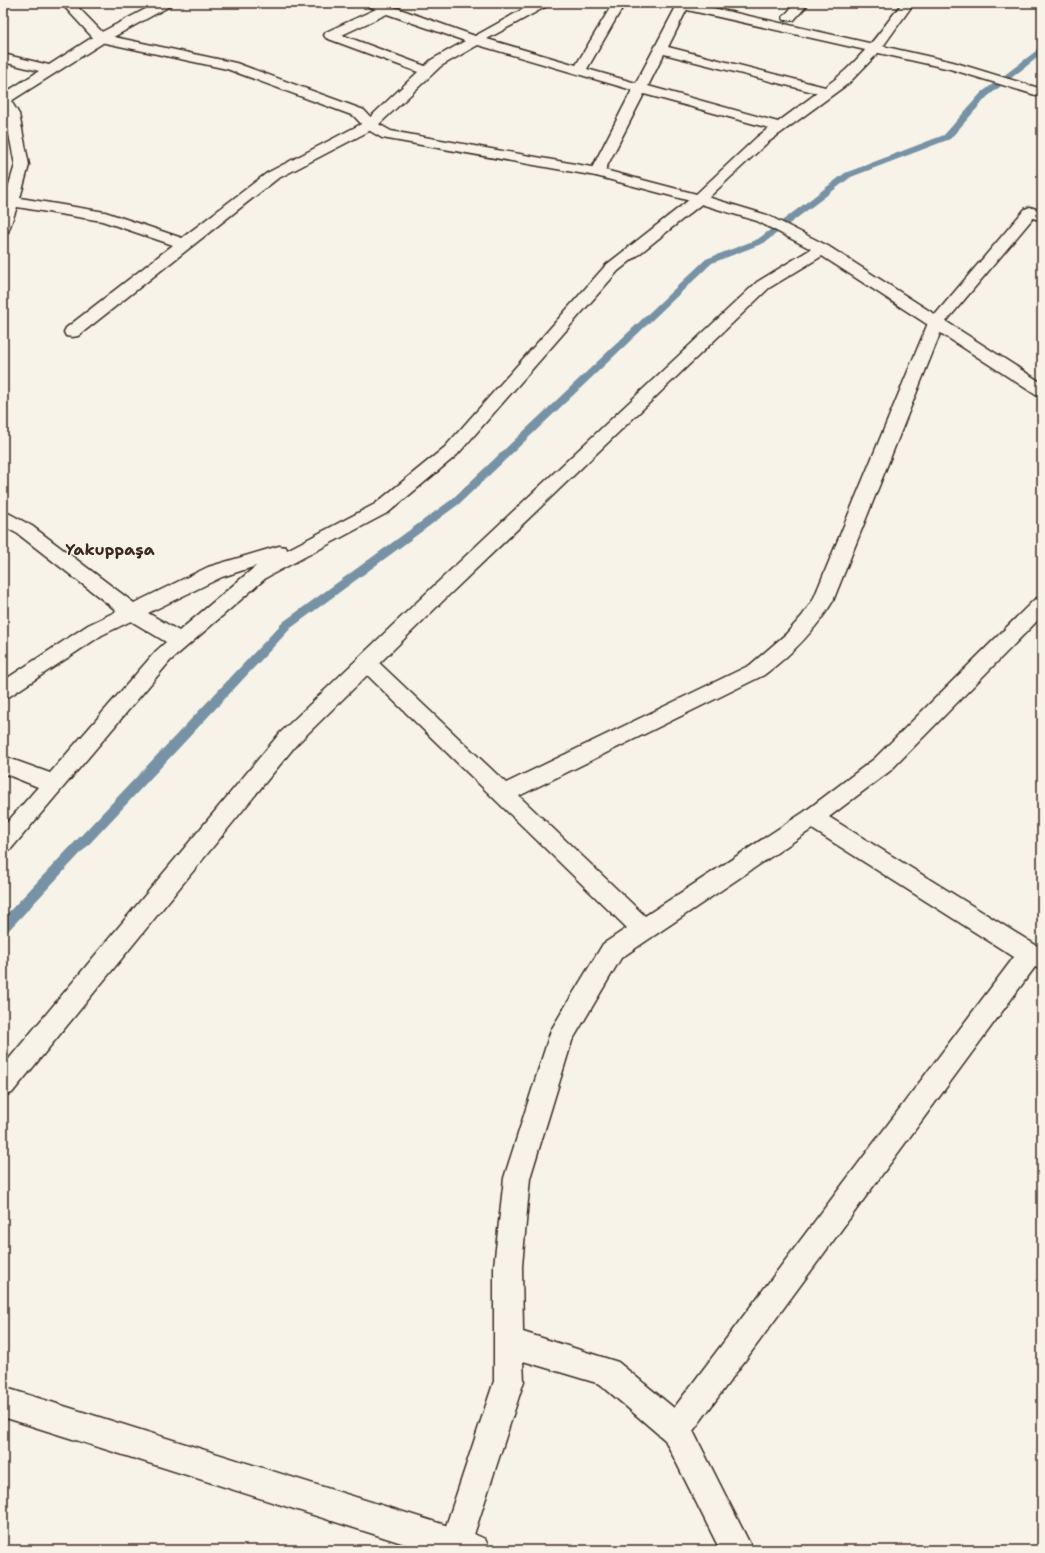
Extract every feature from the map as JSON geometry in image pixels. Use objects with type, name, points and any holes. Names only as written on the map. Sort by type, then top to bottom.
[{"type":"street","points":[[67,3],[101,38],[231,66],[359,113],[370,125],[387,134],[597,172],[699,198],[762,218],[822,249],[1042,391]]},
{"type":"street","points":[[3,229],[22,165],[12,114],[3,100],[101,38],[166,3]]},
{"type":"street","points":[[372,3],[420,23],[578,71],[780,127]]},
{"type":"street","points":[[578,71],[619,3]]},
{"type":"street","points":[[789,17],[803,3]]},
{"type":"street","points":[[3,843],[163,656],[260,572],[382,508],[451,451],[612,268],[699,198],[762,140],[844,80],[878,44],[908,3]]},
{"type":"street","points":[[72,332],[272,176],[370,125],[436,63],[538,4]]},
{"type":"street","points":[[597,172],[660,49],[678,4],[878,44],[956,62],[1033,83],[1042,92]]},
{"type":"street","points":[[387,10],[332,35],[428,71]]},
{"type":"street","points":[[768,12],[878,44]]},
{"type":"street","points":[[660,49],[827,92]]},
{"type":"street","points":[[3,58],[50,70]]},
{"type":"street","points":[[11,201],[105,217],[184,244]]},
{"type":"street","points":[[503,794],[757,670],[782,651],[802,631],[814,616],[823,601],[936,322],[1036,210]]},
{"type":"street","points":[[3,1085],[288,739],[445,587],[763,286],[822,249]]},
{"type":"street","points":[[3,518],[25,530],[132,612],[180,641]]},
{"type":"street","points":[[3,691],[95,630],[215,572],[329,536]]},
{"type":"street","points":[[3,1402],[465,1547],[509,1381],[508,1266],[517,1178],[560,1038],[612,951],[812,818],[882,765],[1042,604]]},
{"type":"street","points":[[367,663],[644,930]]},
{"type":"street","points":[[3,764],[54,784]]},
{"type":"street","points":[[676,1429],[1036,958],[812,818]]},
{"type":"street","points":[[508,1342],[608,1372],[676,1429],[737,1550]]},
{"type":"waterway","points":[[3,927],[287,625],[455,502],[709,261],[761,241],[848,175],[947,137],[984,95],[1039,52],[1042,45]]},
{"type":"district","name":"Yakuppaşa","points":[[110,549]]}]
